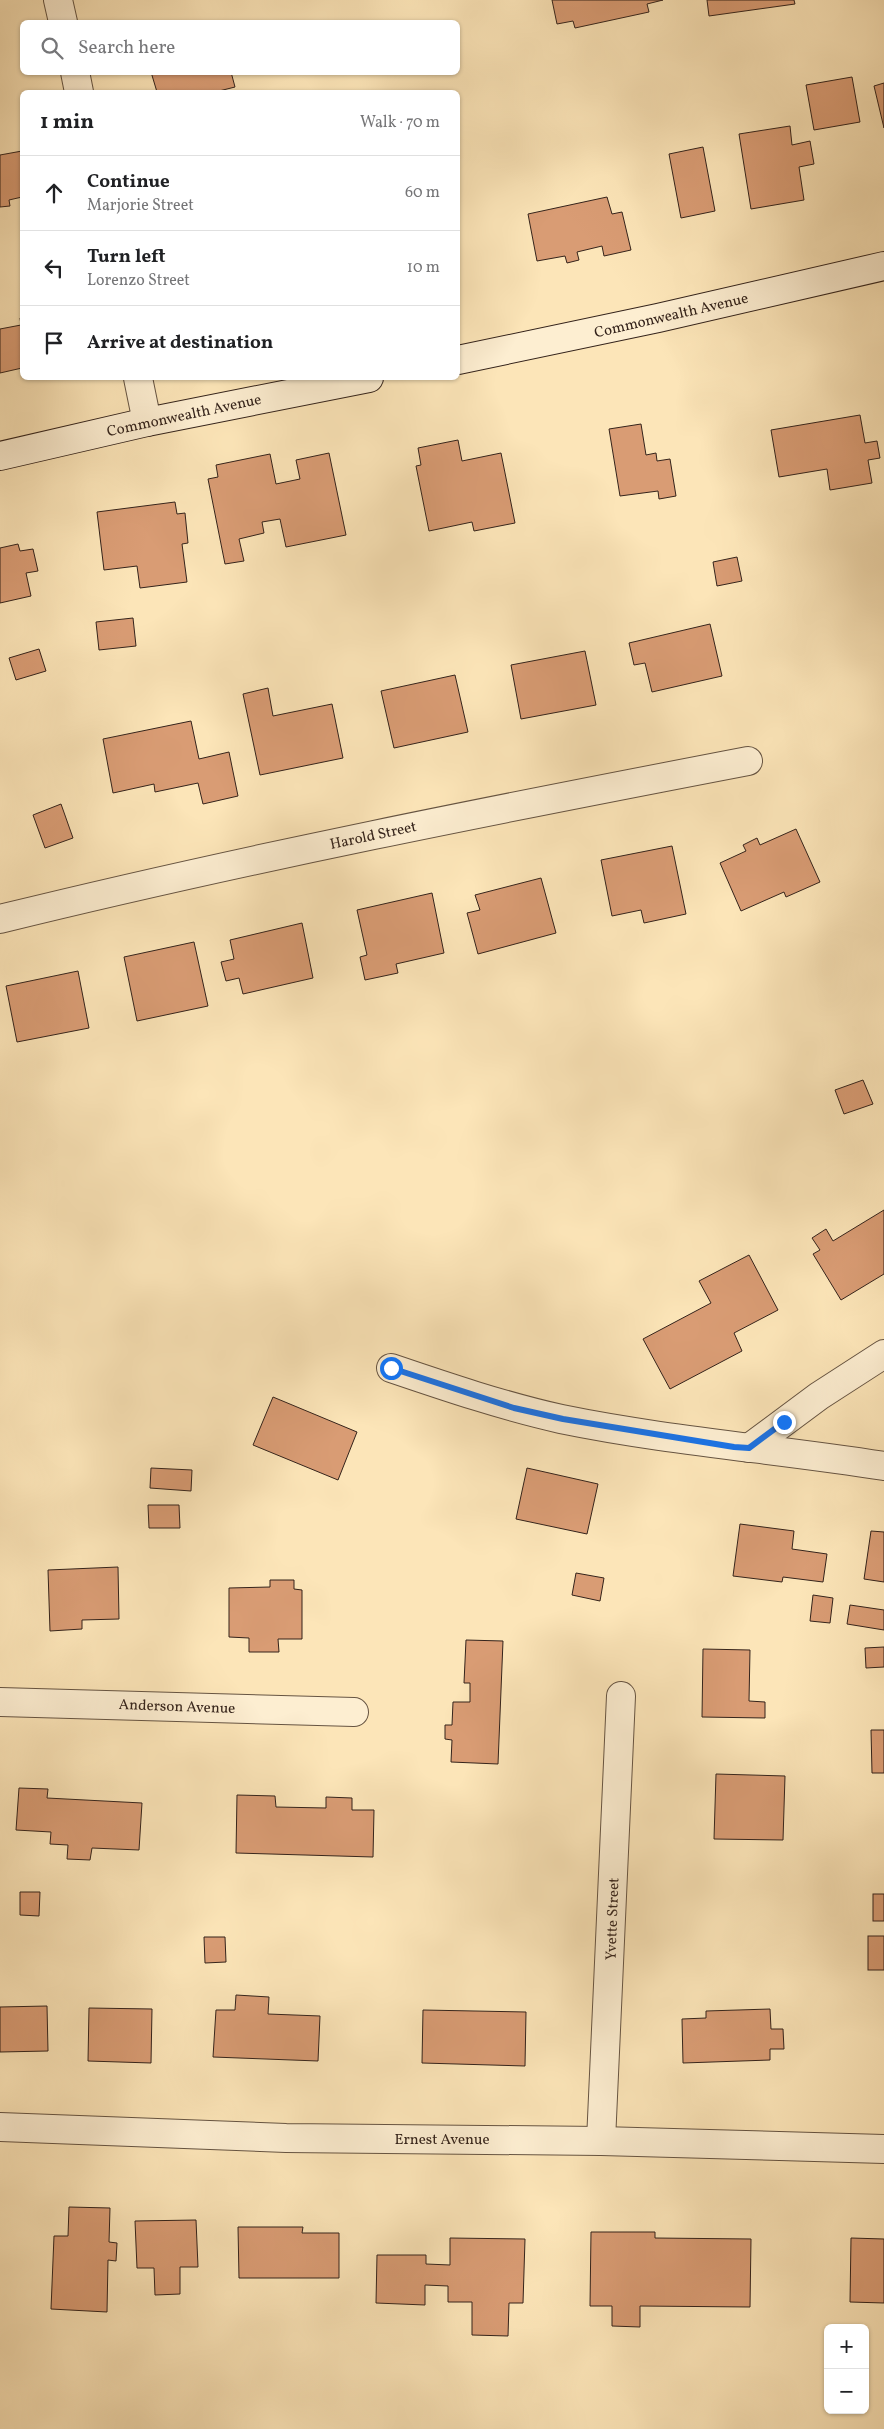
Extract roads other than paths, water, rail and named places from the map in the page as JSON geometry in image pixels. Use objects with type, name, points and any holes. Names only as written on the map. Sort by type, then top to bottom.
[{"type":"street","points":[[58,0],[63,20]]},
{"type":"street","points":[[76,75],[79,90]]},
{"type":"street","name":"Commonwealth Avenue","points":[[460,360],[649,320],[884,266]]},
{"type":"street","points":[[138,380],[147,422]]},
{"type":"street","name":"Commonwealth Avenue","points":[[0,456],[147,422],[359,380]]},
{"type":"street","name":"Harold Street","points":[[0,919],[122,889],[319,846],[748,761]]},
{"type":"street","points":[[749,1448],[819,1396],[884,1354]]},
{"type":"street","points":[[391,1368],[481,1398],[546,1415],[662,1436],[884,1466]]},
{"type":"street","name":"Yvette Street","points":[[601,2141],[621,1696]]},
{"type":"street","name":"Anderson Avenue","points":[[0,1702],[354,1712]]},
{"type":"street","name":"Ernest Avenue","points":[[0,2127],[286,2138],[601,2141],[884,2149]]}]
